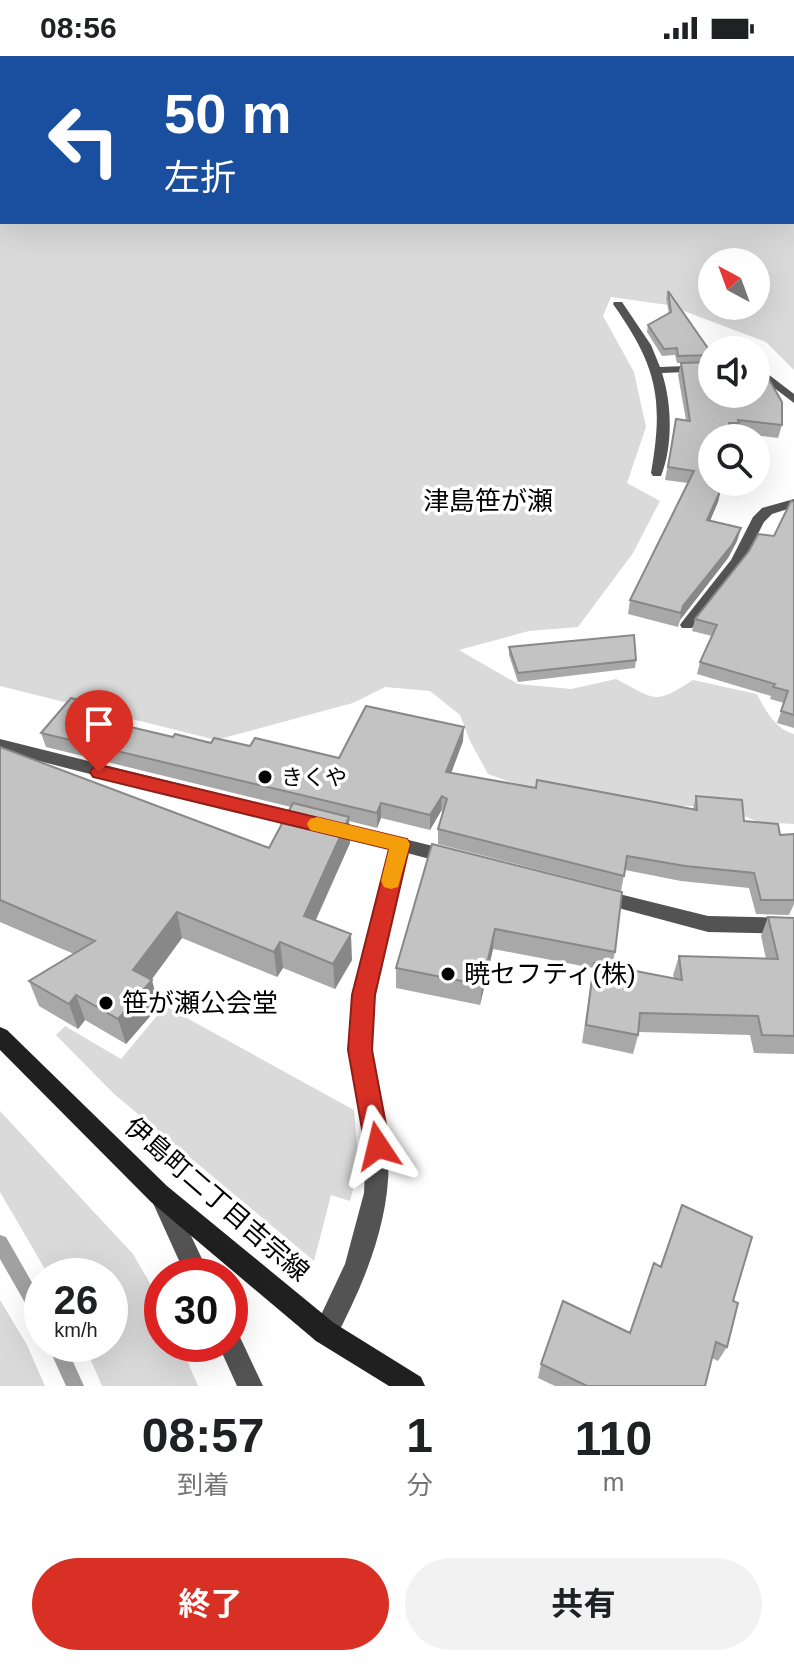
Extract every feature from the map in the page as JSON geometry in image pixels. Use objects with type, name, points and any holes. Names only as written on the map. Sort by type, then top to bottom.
[{"type":"street","points":[[618,304],[638,329],[659,370],[665,430],[657,473]]},
{"type":"street","points":[[659,370],[698,369]]},
{"type":"street","points":[[770,380],[794,400]]},
{"type":"street","points":[[687,625],[737,561],[758,520],[767,511],[794,503]]},
{"type":"street","points":[[0,745],[462,860]]},
{"type":"street","points":[[325,1332],[346,1295],[376,1201],[378,1146],[360,1050],[363,995],[400,844]]},
{"type":"street","points":[[585,892],[708,924],[794,926]]},
{"type":"street","name":"伊島町二丁目吉宗線","points":[[0,1036],[159,1194],[325,1332],[412,1386]]},
{"type":"street","points":[[159,1194],[189,1258]]},
{"type":"street","points":[[239,1362],[250,1386]]},
{"type":"shaded area","points":[[0,224],[794,224],[794,370],[770,346],[770,336],[750,336],[708,320],[770,320],[770,248],[698,248],[698,316],[668,305],[611,297],[603,316],[634,372],[646,427],[627,483],[660,501],[633,553],[578,627],[529,631],[459,650],[518,684],[571,689],[616,679],[654,697],[670,694],[693,680],[757,694],[776,724],[794,734],[794,824],[759,822],[716,805],[644,808],[541,793],[488,774],[460,715],[430,691],[385,687],[353,703],[216,740],[0,686]]},
{"type":"shaded area","points":[[165,1006],[354,1110],[359,1168],[350,1201],[331,1195],[314,1261],[114,1094],[56,1035],[65,1026],[121,1059]]},
{"type":"shaded area","points":[[0,1111],[133,1254],[144,1273],[144,1362],[188,1362],[198,1386],[102,1386],[92,1362],[128,1362],[128,1258],[38,1258],[0,1192]]},
{"type":"shaded area","points":[[0,1300],[24,1340],[24,1362],[34,1362],[45,1386],[0,1386]]},
{"type":"building","points":[[668,291],[699,336],[698,355],[678,356],[677,348],[664,349],[648,325],[671,312]]},
{"type":"building","points":[[698,362],[698,408],[770,408],[770,381],[782,402],[782,425],[738,420],[739,423],[698,424],[698,496],[718,496],[707,520],[741,528],[732,545],[683,606],[681,613],[630,600],[694,471],[668,467],[676,419],[690,421],[681,363]]},
{"type":"building","points":[[791,501],[794,502],[794,715],[781,711],[788,691],[773,687],[775,684],[700,662],[717,625],[695,619],[749,551],[758,534],[774,536]]},
{"type":"building","points":[[634,635],[636,660],[518,673],[509,647]]},
{"type":"building","points":[[71,698],[115,710],[105,721],[173,737],[175,734],[211,743],[214,738],[250,746],[255,738],[339,758],[366,706],[464,727],[446,772],[536,788],[537,780],[697,810],[696,796],[742,800],[744,821],[778,824],[780,835],[794,834],[794,900],[761,900],[754,873],[627,856],[624,876],[438,829],[447,799],[442,796],[430,815],[381,803],[377,813],[41,733]]},
{"type":"building","points":[[0,747],[269,848],[293,803],[349,817],[304,916],[351,934],[333,964],[280,942],[274,952],[177,912],[133,970],[152,980],[118,1019],[76,995],[69,1004],[29,981],[95,941],[0,900]]},
{"type":"building","points":[[432,844],[622,892],[615,952],[495,929],[482,985],[396,968]]},
{"type":"building","points":[[768,917],[794,918],[794,1036],[762,1035],[758,1016],[640,1013],[638,1035],[586,1025],[594,963],[682,980],[679,956],[778,959]]},
{"type":"building","points":[[682,1205],[752,1237],[733,1301],[738,1303],[727,1347],[716,1342],[705,1386],[587,1386],[541,1364],[563,1301],[630,1333],[654,1263],[661,1267]]},
{"type":"waterway","points":[[0,1243],[24,1285]]},
{"type":"waterway","points":[[64,1362],[75,1386]]},
{"type":"slow traffic","points":[[317,824],[400,844],[391,881]]},
{"type":"place","name":"きくや","points":[[265,777]]},
{"type":"place","name":"暁セフティ(株)","points":[[448,974]]},
{"type":"place","name":"笹が瀬公会堂","points":[[106,1003]]},
{"type":"district","name":"津島笹が瀬","points":[[488,501]]},
{"type":"route","points":[[99,772],[400,844],[363,995],[360,1050],[378,1146]]}]
